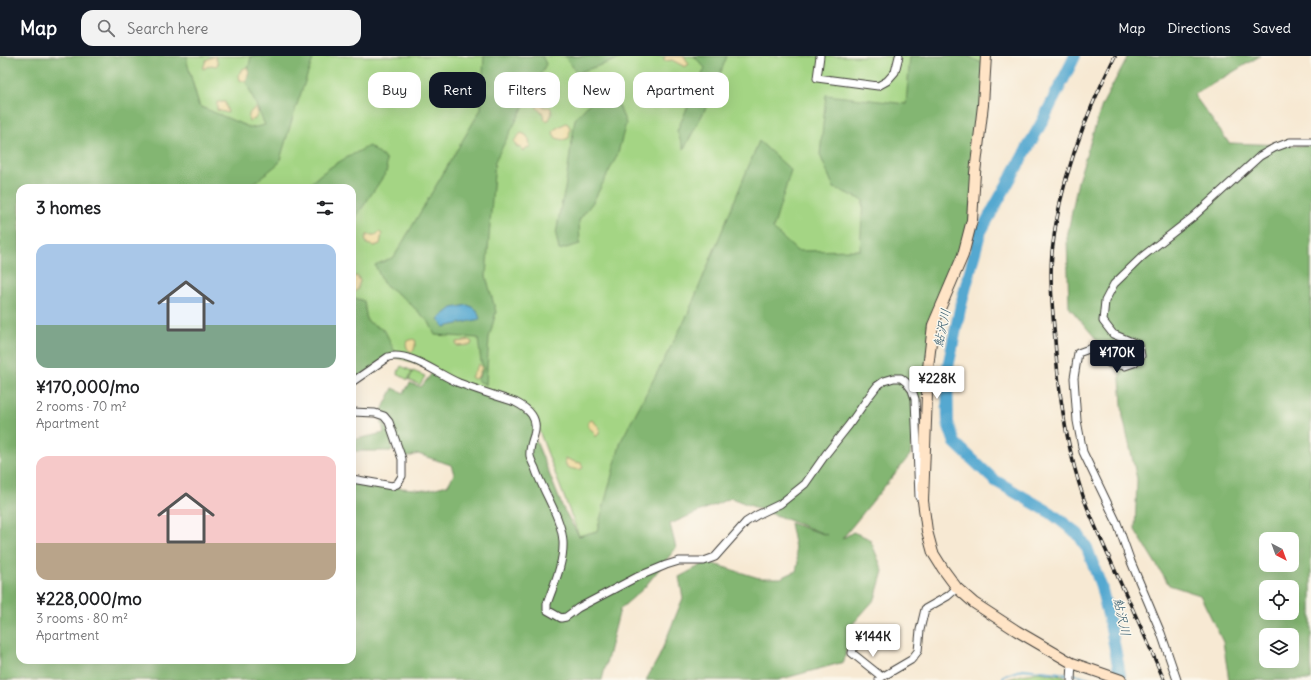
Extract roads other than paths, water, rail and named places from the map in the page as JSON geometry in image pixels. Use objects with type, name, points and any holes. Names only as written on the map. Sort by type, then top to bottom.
[{"type":"street","points":[[820,56],[817,78],[878,86],[887,81],[895,72],[899,56]]},
{"type":"street","points":[[925,523],[923,501],[924,459],[928,368],[933,325],[963,255],[972,220],[986,56]]},
{"type":"street","points":[[1177,680],[1161,633],[1131,562],[1117,523],[1083,452],[1077,420],[1074,378],[1078,353],[1089,349],[1103,356],[1110,363],[1125,366],[1134,363],[1141,356],[1139,345],[1113,334],[1103,321],[1105,301],[1114,284],[1143,256],[1193,217],[1260,156],[1274,148],[1290,142],[1311,142]]},
{"type":"street","points":[[356,379],[388,356],[403,356],[458,382],[515,402],[532,414],[536,420],[536,424],[530,455],[549,498],[562,532],[564,543],[560,567],[547,604],[547,610],[560,618],[566,617],[578,608],[637,577],[666,565],[679,561],[704,561],[715,557],[746,522],[780,504],[805,484],[877,386],[884,381],[894,378],[901,378],[912,390],[915,399],[919,502],[933,553],[957,588],[974,603],[1017,631],[1072,663],[1121,680]]},
{"type":"street","points":[[356,412],[375,413],[384,416],[388,422],[402,459],[402,476],[397,484],[392,486],[356,480]]},
{"type":"street","points":[[855,642],[852,653],[880,678],[912,660],[918,651],[920,630],[925,609],[948,596],[957,588]]},
{"type":"street","points":[[1071,680],[1072,663]]},
{"type":"water","points":[[468,305],[477,310],[480,319],[444,327],[438,319],[452,308]]},
{"type":"waterway","name":"鮎沢川","points":[[1075,56],[1042,122],[980,233],[960,309],[947,372],[948,423],[955,443],[994,480],[1051,513],[1078,534],[1087,548],[1101,586],[1121,680]]},
{"type":"waterway","points":[[1002,680],[1004,676],[1023,669],[1078,675],[1097,680]]},
{"type":"railway","points":[[1115,56],[1083,127],[1074,151],[1060,201],[1052,252],[1051,291],[1060,391],[1073,464],[1084,499],[1097,531],[1164,680]]}]
